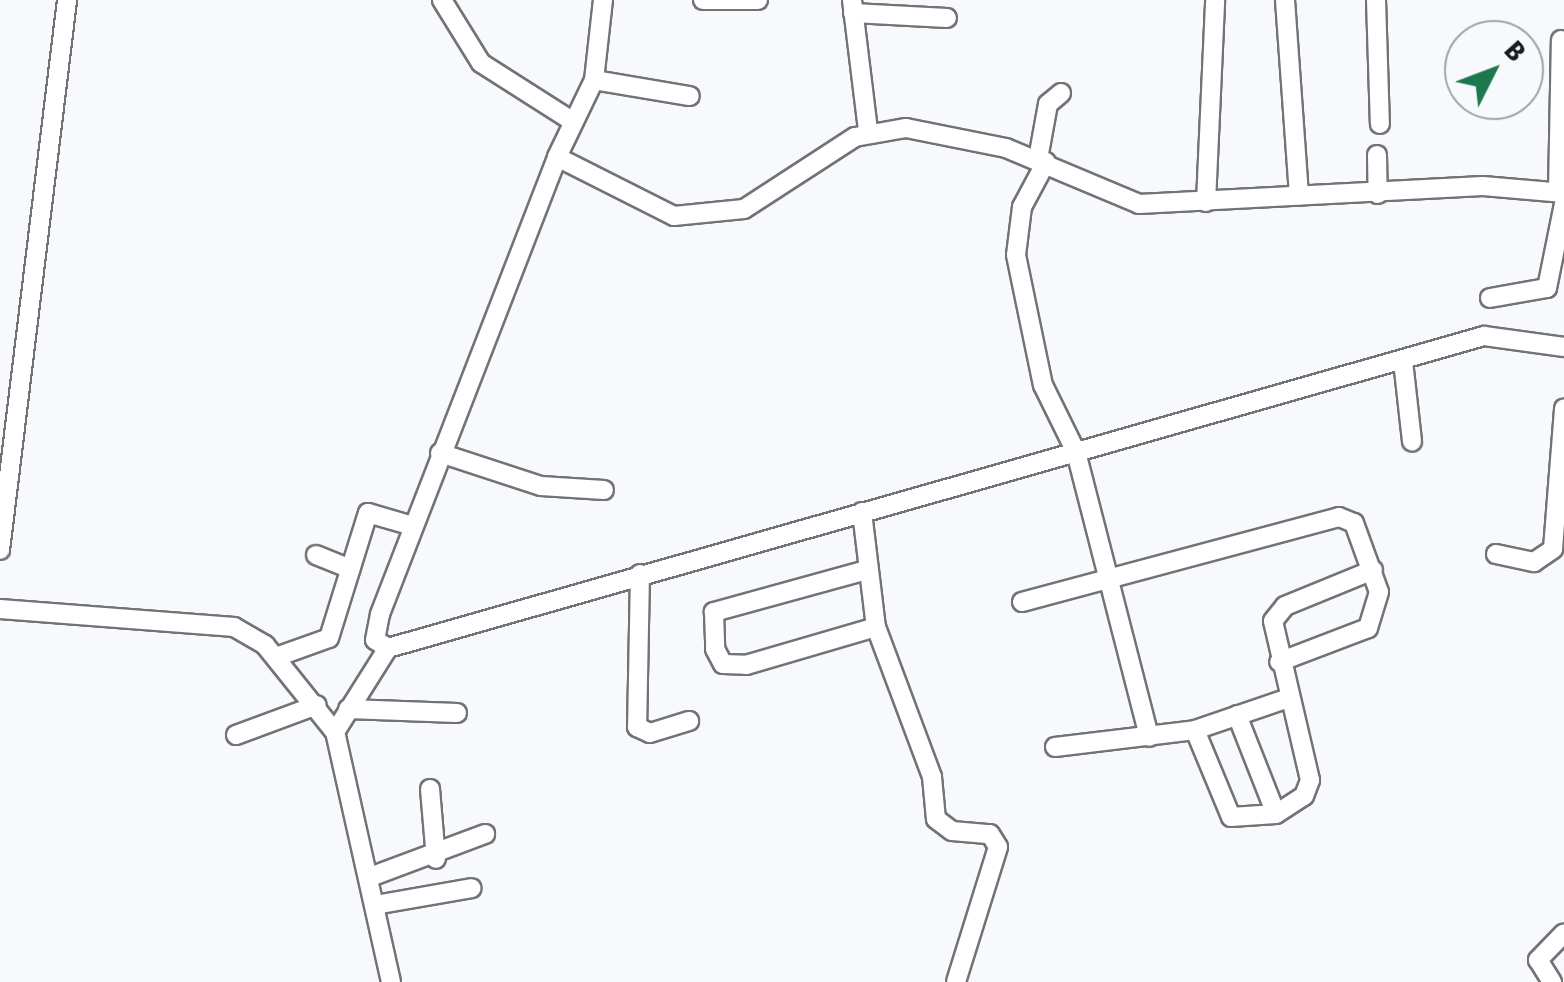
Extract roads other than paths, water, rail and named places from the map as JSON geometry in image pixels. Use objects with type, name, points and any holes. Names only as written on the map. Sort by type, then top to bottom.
[{"type":"street","points":[[0,550],[67,0]]},
{"type":"street","points":[[442,0],[481,63],[572,121]]},
{"type":"street","points":[[388,648],[376,629],[440,453],[557,157],[594,80],[603,0]]},
{"type":"street","points":[[704,0],[758,0]]},
{"type":"street","points":[[1206,202],[1214,0]]},
{"type":"street","points":[[1286,0],[1299,195]]},
{"type":"street","points":[[1376,0],[1380,124]]},
{"type":"street","points":[[868,130],[853,6],[947,18]]},
{"type":"street","points":[[1490,298],[1546,288],[1562,196],[1560,40]]},
{"type":"street","points":[[594,80],[690,96]]},
{"type":"street","points":[[1060,93],[1048,104],[1042,161],[1015,247],[1043,385],[1076,452],[1148,738]]},
{"type":"street","points":[[557,157],[655,211],[722,215],[783,191],[868,130],[940,131],[1042,161],[1138,204],[1299,195],[1562,196]]},
{"type":"street","points":[[1377,155],[1378,194]]},
{"type":"street","points":[[335,732],[388,648],[1484,336],[1564,347]]},
{"type":"street","points":[[1403,361],[1412,441]]},
{"type":"street","points":[[1496,554],[1534,562],[1553,548],[1564,408]]},
{"type":"street","points":[[440,453],[540,486],[604,490]]},
{"type":"street","points":[[862,512],[862,571],[876,627],[932,777],[936,819],[952,831],[990,834],[998,847],[956,982]]},
{"type":"street","points":[[276,657],[322,647],[368,514],[414,526]]},
{"type":"street","points":[[1022,602],[1333,521],[1354,523],[1379,592],[1368,628],[1279,662]]},
{"type":"street","points":[[316,555],[350,570]]},
{"type":"street","points":[[1195,730],[1232,818],[1276,814],[1304,796],[1310,780],[1279,662],[1273,622],[1285,606],[1373,570]]},
{"type":"street","points":[[862,571],[721,608],[712,618],[715,649],[723,664],[746,665],[876,627]]},
{"type":"street","points":[[640,574],[636,726],[650,734],[688,721]]},
{"type":"street","points":[[0,609],[202,618],[234,627],[276,657],[335,732],[391,982]]},
{"type":"street","points":[[1054,747],[1195,730],[1288,698]]},
{"type":"street","points":[[236,734],[317,705]]},
{"type":"street","points":[[348,710],[457,713]]},
{"type":"street","points":[[1237,715],[1276,814]]},
{"type":"street","points":[[430,789],[436,858]]},
{"type":"street","points":[[370,876],[436,858],[485,834]]},
{"type":"street","points":[[375,905],[472,888]]},
{"type":"street","points":[[1552,982],[1538,960],[1564,932]]}]
